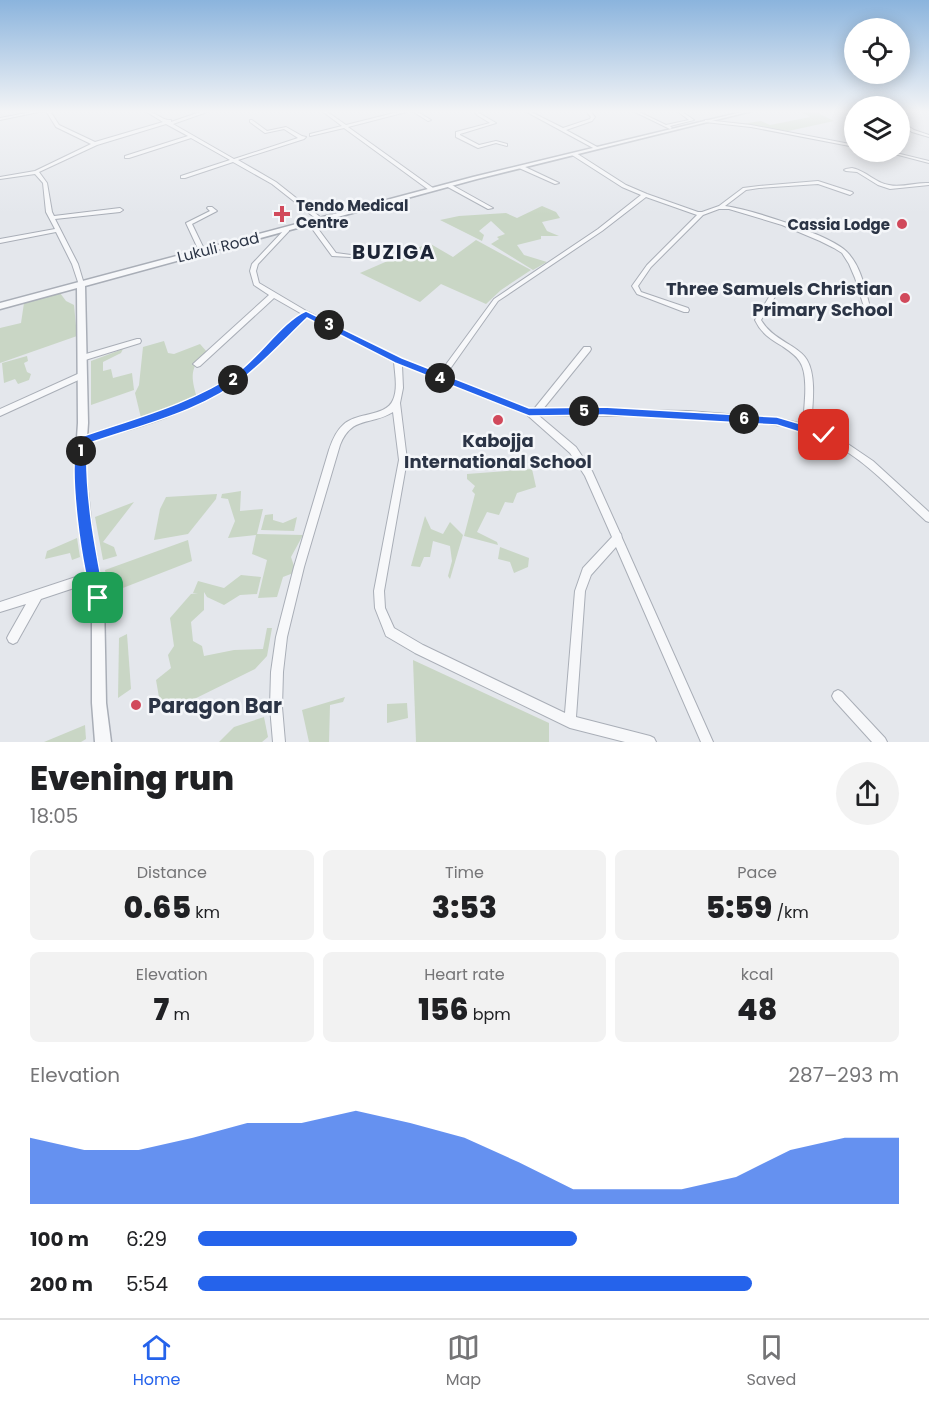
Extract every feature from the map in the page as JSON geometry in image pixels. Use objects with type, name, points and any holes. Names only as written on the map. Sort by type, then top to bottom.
[{"type":"street","points":[[0,178],[36,172],[92,146]]},
{"type":"street","points":[[127,157],[163,146]]},
{"type":"street","points":[[209,146],[274,183],[321,220]]},
{"type":"street","points":[[183,177],[279,146]]},
{"type":"street","points":[[372,146],[431,189]]},
{"type":"street","points":[[592,146],[597,148]]},
{"type":"street","name":"Lukuli Road","points":[[0,306],[287,230],[431,189],[606,146]]},
{"type":"street","points":[[574,154],[624,186],[701,214]]},
{"type":"street","points":[[910,157],[929,162]]},
{"type":"street","points":[[521,167],[557,183]]},
{"type":"street","points":[[846,170],[860,169],[876,181],[891,187],[929,184]]},
{"type":"street","points":[[36,172],[45,183],[52,218],[75,264],[81,284],[82,441],[80,468],[85,522],[98,598],[99,703],[103,742]]},
{"type":"street","points":[[686,310],[639,293],[634,286],[649,266],[701,214],[720,207],[733,196],[751,188],[818,182],[850,193]]},
{"type":"street","points":[[447,185],[490,208]]},
{"type":"street","points":[[441,378],[496,300],[600,230],[645,195]]},
{"type":"street","points":[[720,207],[786,225],[839,247],[856,271],[867,307]]},
{"type":"street","points":[[202,251],[189,223],[214,211],[210,208]]},
{"type":"street","points":[[52,218],[120,210]]},
{"type":"street","points":[[311,223],[334,255],[349,256]]},
{"type":"street","points":[[0,241],[59,230]]},
{"type":"street","points":[[287,230],[255,264],[253,271],[256,284],[306,314],[398,361],[533,412],[689,414],[777,421],[807,428],[852,451],[929,518]]},
{"type":"street","points":[[776,290],[758,320],[763,329],[804,362],[807,375],[807,428]]},
{"type":"street","points":[[197,364],[273,296]]},
{"type":"street","points":[[82,441],[177,409],[214,392],[243,373],[306,314]]},
{"type":"street","points":[[82,358],[137,341]]},
{"type":"street","points":[[533,412],[587,349]]},
{"type":"street","points":[[398,361],[396,402],[402,460],[380,591],[384,621],[390,632],[419,649],[570,722],[650,742]]},
{"type":"street","points":[[0,413],[82,375]]},
{"type":"street","points":[[279,742],[276,724],[276,680],[280,640],[336,443],[348,424],[357,419],[383,413],[396,402]]},
{"type":"street","points":[[533,412],[573,450],[589,474],[707,742]]},
{"type":"street","points":[[570,722],[580,591],[587,572],[618,537]]},
{"type":"street","points":[[0,607],[94,576]]},
{"type":"street","points":[[13,638],[37,595]]},
{"type":"street","points":[[838,696],[881,742]]},
{"type":"green space","points":[[542,206],[556,212],[560,218],[542,222],[547,231],[559,236],[541,236],[541,239],[517,245],[524,255],[547,262],[533,270],[491,244],[499,239],[497,237],[505,234],[491,221],[479,231],[484,235],[482,241],[440,220],[459,216],[506,213],[517,218]]},
{"type":"green space","points":[[476,240],[531,270],[501,290],[486,304],[441,284],[420,302],[360,273],[429,243],[453,257]]},
{"type":"green space","points":[[60,293],[66,301],[74,305],[77,336],[0,363],[0,328],[21,323],[24,303]]},
{"type":"green space","points":[[164,341],[168,353],[174,354],[200,344],[207,352],[194,368],[193,378],[197,398],[141,418],[135,393],[139,385],[143,347]]},
{"type":"green space","points":[[123,349],[121,353],[103,362],[103,371],[111,369],[113,378],[132,373],[134,390],[91,405],[91,361]]},
{"type":"green space","points":[[27,356],[28,361],[24,363],[27,372],[31,374],[29,380],[18,384],[15,379],[4,383],[2,363]]},
{"type":"green space","points":[[532,469],[536,487],[517,493],[513,503],[505,502],[499,515],[487,512],[477,532],[497,542],[498,545],[464,536],[475,494],[472,491],[475,486],[467,479],[467,474]]},
{"type":"green space","points":[[241,491],[240,511],[263,509],[257,534],[303,535],[291,557],[296,572],[283,577],[277,597],[258,598],[267,560],[252,554],[256,535],[228,538],[235,521],[228,499],[221,498],[222,494]]},
{"type":"green space","points":[[217,494],[216,499],[188,534],[154,540],[160,509],[166,497]]},
{"type":"green space","points":[[134,502],[103,542],[114,547],[117,556],[103,560],[95,517]]},
{"type":"green space","points":[[273,514],[273,520],[283,523],[297,517],[294,531],[261,530],[265,515]]},
{"type":"green space","points":[[425,516],[431,529],[443,534],[450,522],[463,535],[450,579],[448,576],[452,561],[450,546],[433,541],[430,557],[424,557],[420,567],[411,566]]},
{"type":"green space","points":[[77,538],[80,557],[72,560],[70,553],[45,559],[47,551]]},
{"type":"green space","points":[[188,540],[192,561],[110,593],[105,570]]},
{"type":"green space","points":[[500,547],[529,558],[528,567],[514,573],[510,562],[498,559]]},
{"type":"green space","points":[[241,575],[261,577],[257,594],[240,595],[224,605],[207,597],[204,592],[204,610],[191,622],[193,641],[202,646],[204,656],[234,650],[263,649],[267,628],[272,628],[267,656],[255,669],[174,709],[172,699],[160,703],[156,680],[171,668],[168,655],[174,646],[170,618],[191,594],[198,593],[193,593],[198,581],[224,588]]},
{"type":"green space","points":[[127,634],[131,689],[118,698],[119,638]]},
{"type":"green space","points":[[413,660],[549,723],[549,742],[416,742]]},
{"type":"green space","points":[[345,697],[343,702],[330,705],[329,742],[309,742],[302,710]]},
{"type":"green space","points":[[407,703],[408,718],[387,723],[387,704]]},
{"type":"green space","points":[[264,717],[268,737],[262,742],[219,742],[234,727]]},
{"type":"green space","points":[[85,725],[86,739],[81,742],[44,742]]},
{"type":"place","name":"Tendo Medical Centre","points":[[282,214]]},
{"type":"place","name":"Cassia Lodge","points":[[902,224]]},
{"type":"place","name":"Three Samuels Christian Primary School","points":[[905,298]]},
{"type":"place","name":"Kabojja International School","points":[[498,420]]},
{"type":"place","name":"Paragon Bar","points":[[136,705]]},
{"type":"district","name":"BUZIGA","points":[[394,252]]},
{"type":"route","points":[[98,598],[86,533],[80,468],[82,441],[177,409],[214,392],[243,373],[306,314],[398,361],[529,412],[603,411],[689,414],[777,421],[807,428],[824,435]]}]
